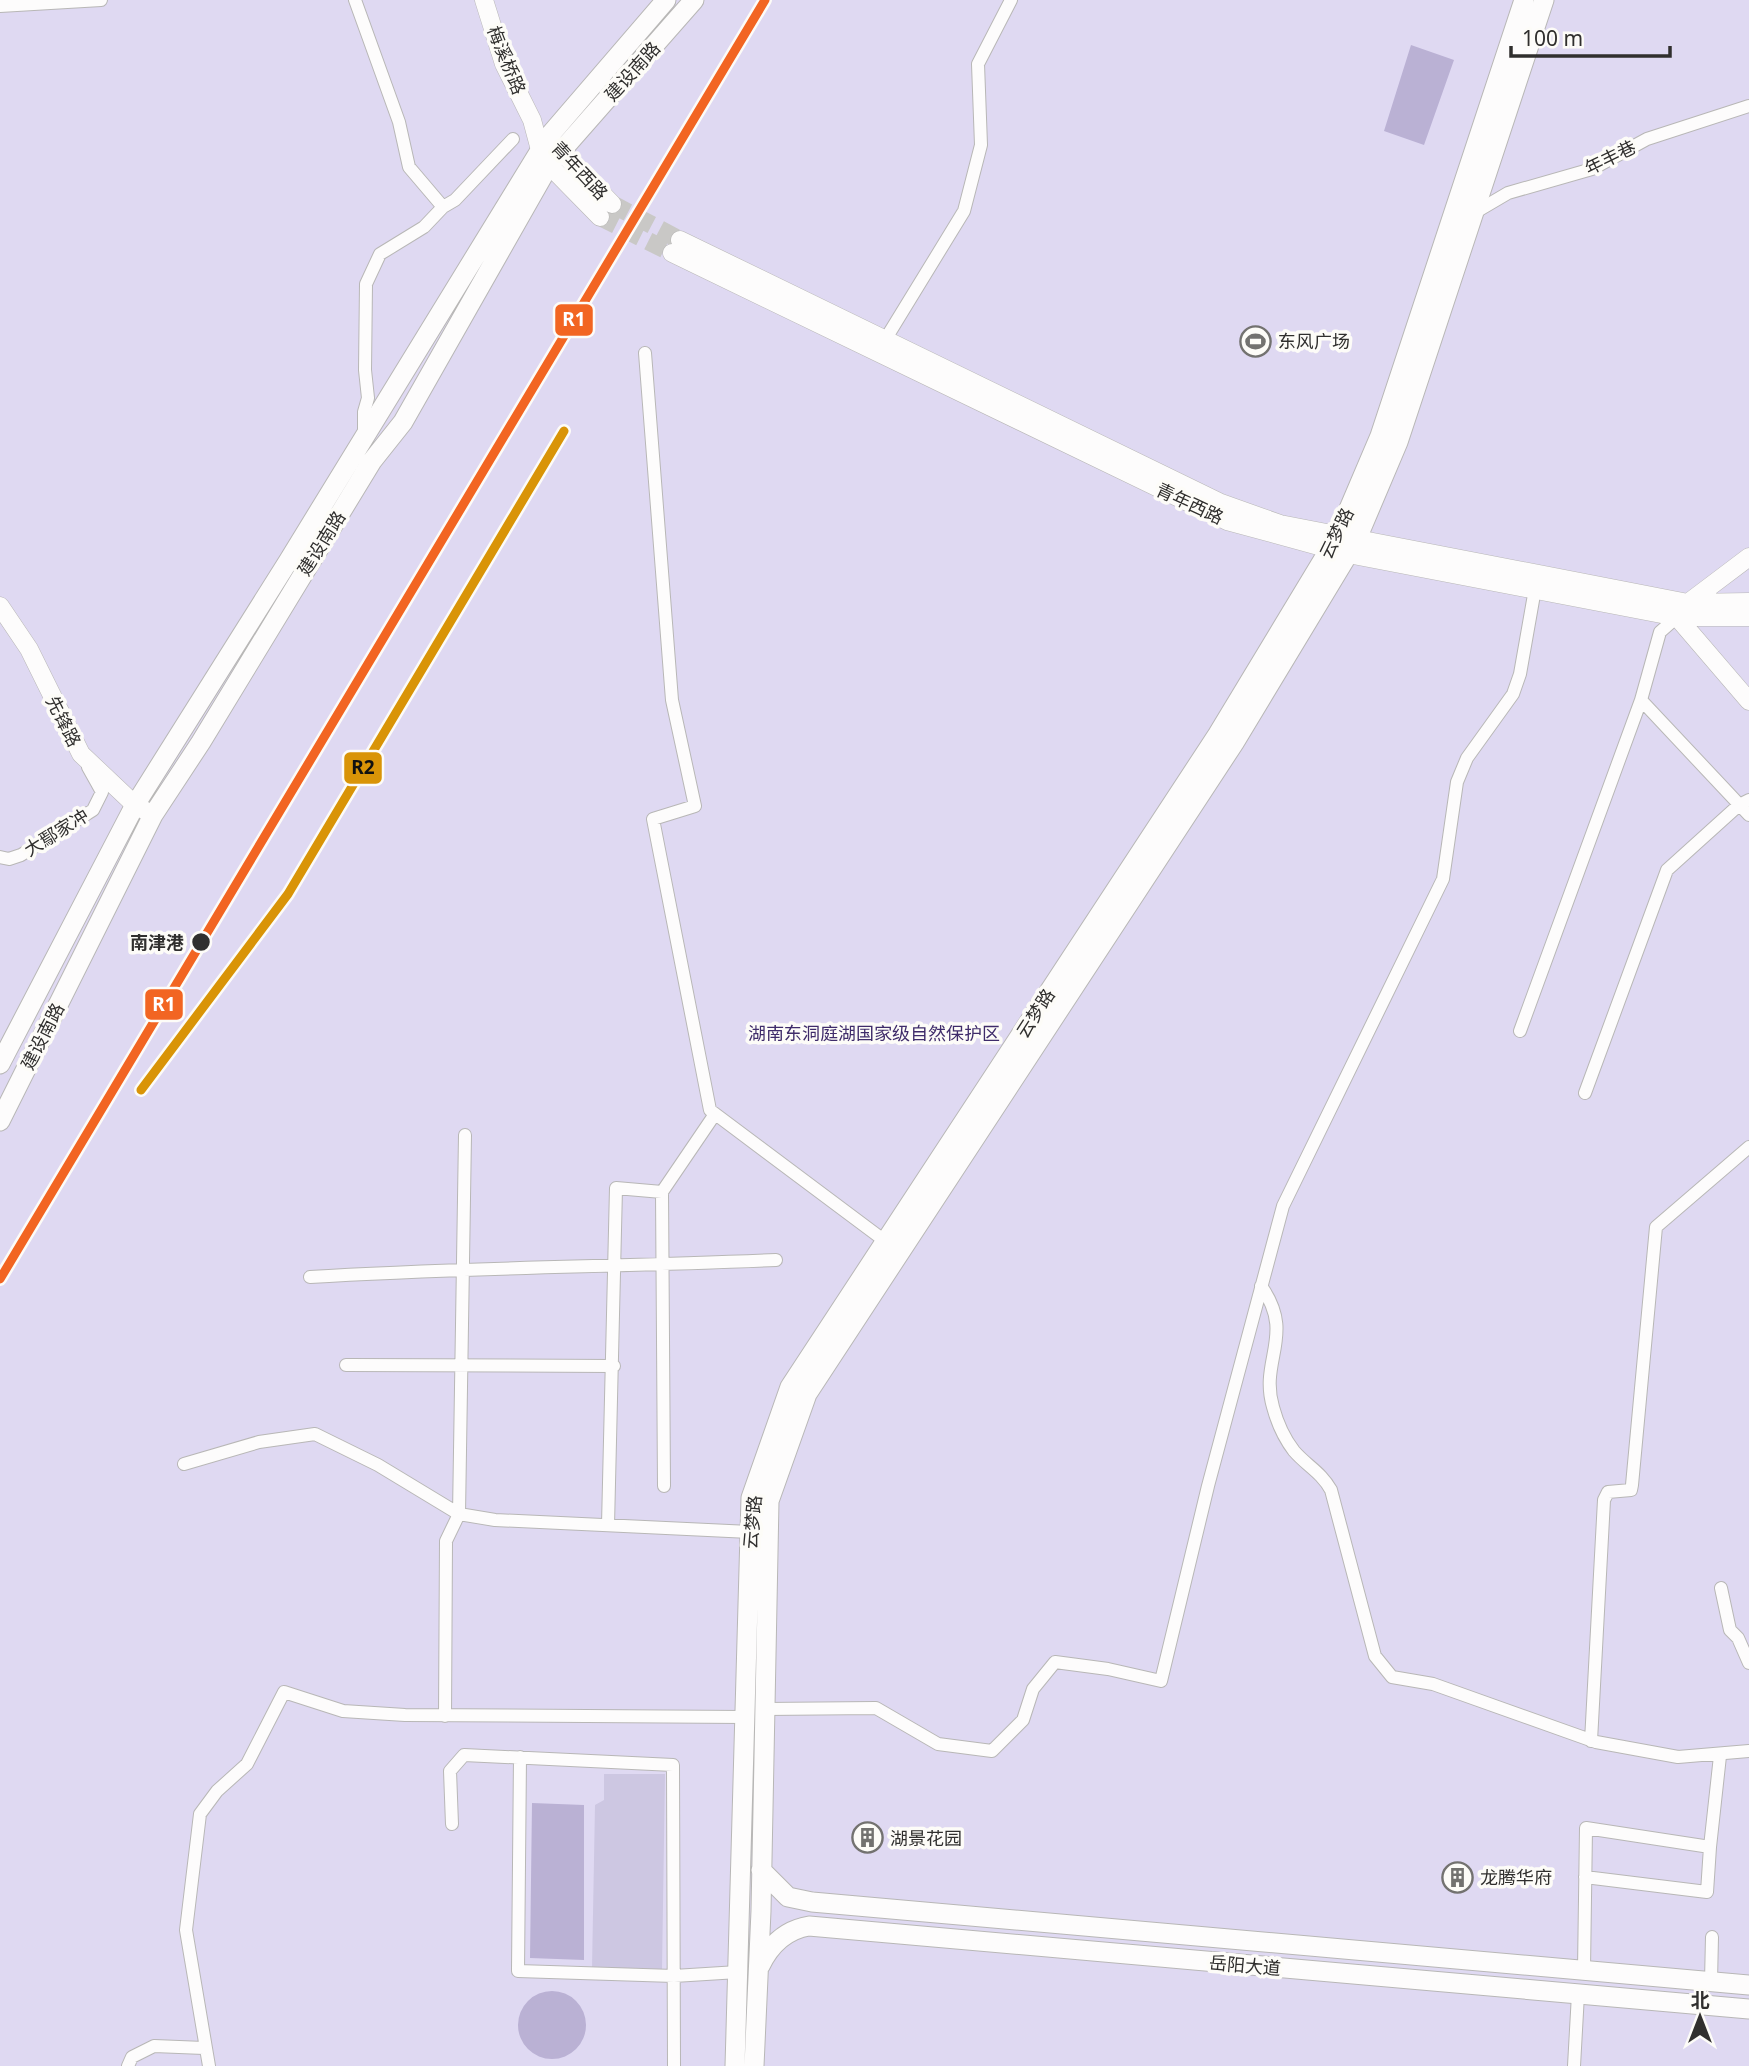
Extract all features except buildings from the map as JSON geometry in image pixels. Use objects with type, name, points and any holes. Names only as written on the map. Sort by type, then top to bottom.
[{"type":"main road","name":"梅溪桥路","points":[[484,0],[505,64],[532,120]]},
{"type":"main road","name":"建设南路","points":[[0,1064],[135,805],[364,438],[549,151],[666,0]]},
{"type":"main road","name":"建设南路","points":[[0,1121],[153,815],[372,461],[403,422],[549,151],[694,0]]},
{"type":"main road","name":"云梦路","points":[[735,2066],[751,1497],[790,1387],[1343,545],[1524,0]]},
{"type":"main road","points":[[754,2066],[759,1967],[769,1502],[807,1394],[1234,743],[1398,442],[1544,0]]},
{"type":"main road","name":"青年西路","points":[[532,120],[549,151],[606,210]]},
{"type":"main road","name":"青年西路","points":[[1749,602],[1682,610],[1343,545],[1227,521],[676,247],[884,340],[1221,503],[1280,524],[1343,545],[1535,589],[1682,610],[1749,617]]},
{"type":"main road","points":[[1749,557],[1682,610],[1749,701]]},
{"type":"main road","name":"先锋路","points":[[0,606],[29,649],[81,754],[135,805],[153,815]]},
{"type":"main road","name":"岳阳大道","points":[[761,1870],[788,1897],[812,1902],[1584,1969],[1749,1986]]},
{"type":"main road","name":"岳阳大道","points":[[759,1967],[772,1946],[783,1936],[796,1928],[808,1926],[1749,2009]]},
{"type":"street","points":[[0,6],[100,0]]},
{"type":"street","points":[[355,0],[399,122],[409,167],[443,207]]},
{"type":"street","points":[[884,340],[964,211],[981,145],[978,64],[1011,0]]},
{"type":"street","name":"年丰巷","points":[[1474,213],[1508,193],[1592,169],[1647,139],[1749,106]]},
{"type":"street","points":[[364,438],[364,412],[368,398],[365,370],[366,284],[380,254],[424,228],[443,207],[455,200],[513,139]]},
{"type":"street","points":[[645,353],[671,700],[695,806],[653,819],[710,1110],[885,1241]]},
{"type":"street","points":[[764,1709],[876,1708],[938,1744],[992,1751],[1023,1720],[1033,1689],[1055,1662],[1108,1669],[1161,1681],[1208,1486],[1276,1226],[1291,1186],[1443,879],[1457,782],[1467,758],[1513,694],[1520,674],[1535,589]]},
{"type":"street","points":[[1520,1031],[1641,700],[1660,632],[1682,610]]},
{"type":"street","points":[[1641,700],[1744,802],[1749,815]]},
{"type":"street","name":"大鄢家冲","points":[[0,857],[9,859],[21,855],[93,810],[102,792],[81,754]]},
{"type":"street","points":[[1586,1093],[1667,870],[1744,802]]},
{"type":"street","points":[[664,1486],[662,1192],[715,1114]]},
{"type":"street","points":[[445,1716],[446,1541],[459,1514],[465,1135]]},
{"type":"street","points":[[1591,1741],[1604,1500],[1608,1492],[1630,1490],[1632,1485],[1656,1227],[1749,1147]]},
{"type":"street","points":[[608,1525],[614,1366],[616,1188],[662,1192]]},
{"type":"street","points":[[310,1277],[464,1268],[615,1268],[776,1260]]},
{"type":"street","points":[[1261,1286],[1273,1302],[1278,1320],[1269,1393],[1273,1409],[1294,1451],[1316,1469],[1331,1490],[1375,1656],[1383,1669],[1392,1677],[1433,1684],[1591,1741],[1666,1756],[1720,1756],[1749,1751]]},
{"type":"street","points":[[346,1365],[463,1363],[614,1366]]},
{"type":"street","points":[[184,1464],[259,1442],[315,1434],[378,1465],[459,1514],[495,1520],[750,1532]]},
{"type":"street","points":[[1721,1588],[1730,1630],[1738,1638],[1749,1663]]},
{"type":"street","points":[[209,2066],[186,1930],[200,1814],[217,1791],[247,1764],[284,1692],[343,1711],[445,1716],[745,1717]]},
{"type":"street","points":[[452,1824],[450,1771],[464,1755],[673,1765],[674,2066]]},
{"type":"street","points":[[1585,1877],[1707,1892],[1720,1756]]},
{"type":"street","points":[[1712,1902],[1720,1756]]},
{"type":"street","points":[[520,1757],[518,1971],[674,1976],[738,1972]]},
{"type":"street","points":[[1584,1969],[1586,1828],[1710,1847]]},
{"type":"street","points":[[1712,1937],[1712,1981]]},
{"type":"street","points":[[1574,2066],[1578,1994]]},
{"type":"street","points":[[128,2066],[132,2057],[154,2046],[204,2048]]},
{"type":"green space","name":"湖南东洞庭湖国家级自然保护区","points":[[0,0],[1749,0],[1749,2066],[0,2066]]},
{"type":"shaded area","points":[[1411,45],[1454,60],[1424,145],[1384,131]]},
{"type":"shaded area","points":[[604,1774],[665,1774],[662,1969],[592,1968],[595,1805],[604,1800]]},
{"type":"shaded area","points":[[532,1803],[584,1805],[584,1960],[530,1958]]},
{"type":"shaded area","points":[[545,1991],[559,1991],[571,1996],[581,2006],[586,2025],[581,2044],[571,2054],[559,2059],[545,2059],[533,2054],[523,2044],[518,2032],[518,2018],[523,2006],[533,1996]]},
{"type":"tunnel","points":[[612,204],[680,240]]},
{"type":"tunnel","points":[[600,217],[672,253]]},
{"type":"transit line","name":"R1","points":[[0,1279],[765,0]]},
{"type":"transit line","name":"R2","points":[[141,1090],[288,894],[564,431]]},
{"type":"place","name":"东风广场","points":[[1255,341]]},
{"type":"place","name":"南津港","points":[[201,942]]},
{"type":"place","name":"湖景花园","points":[[867,1838]]},
{"type":"place","name":"龙腾华府","points":[[1457,1877]]}]
